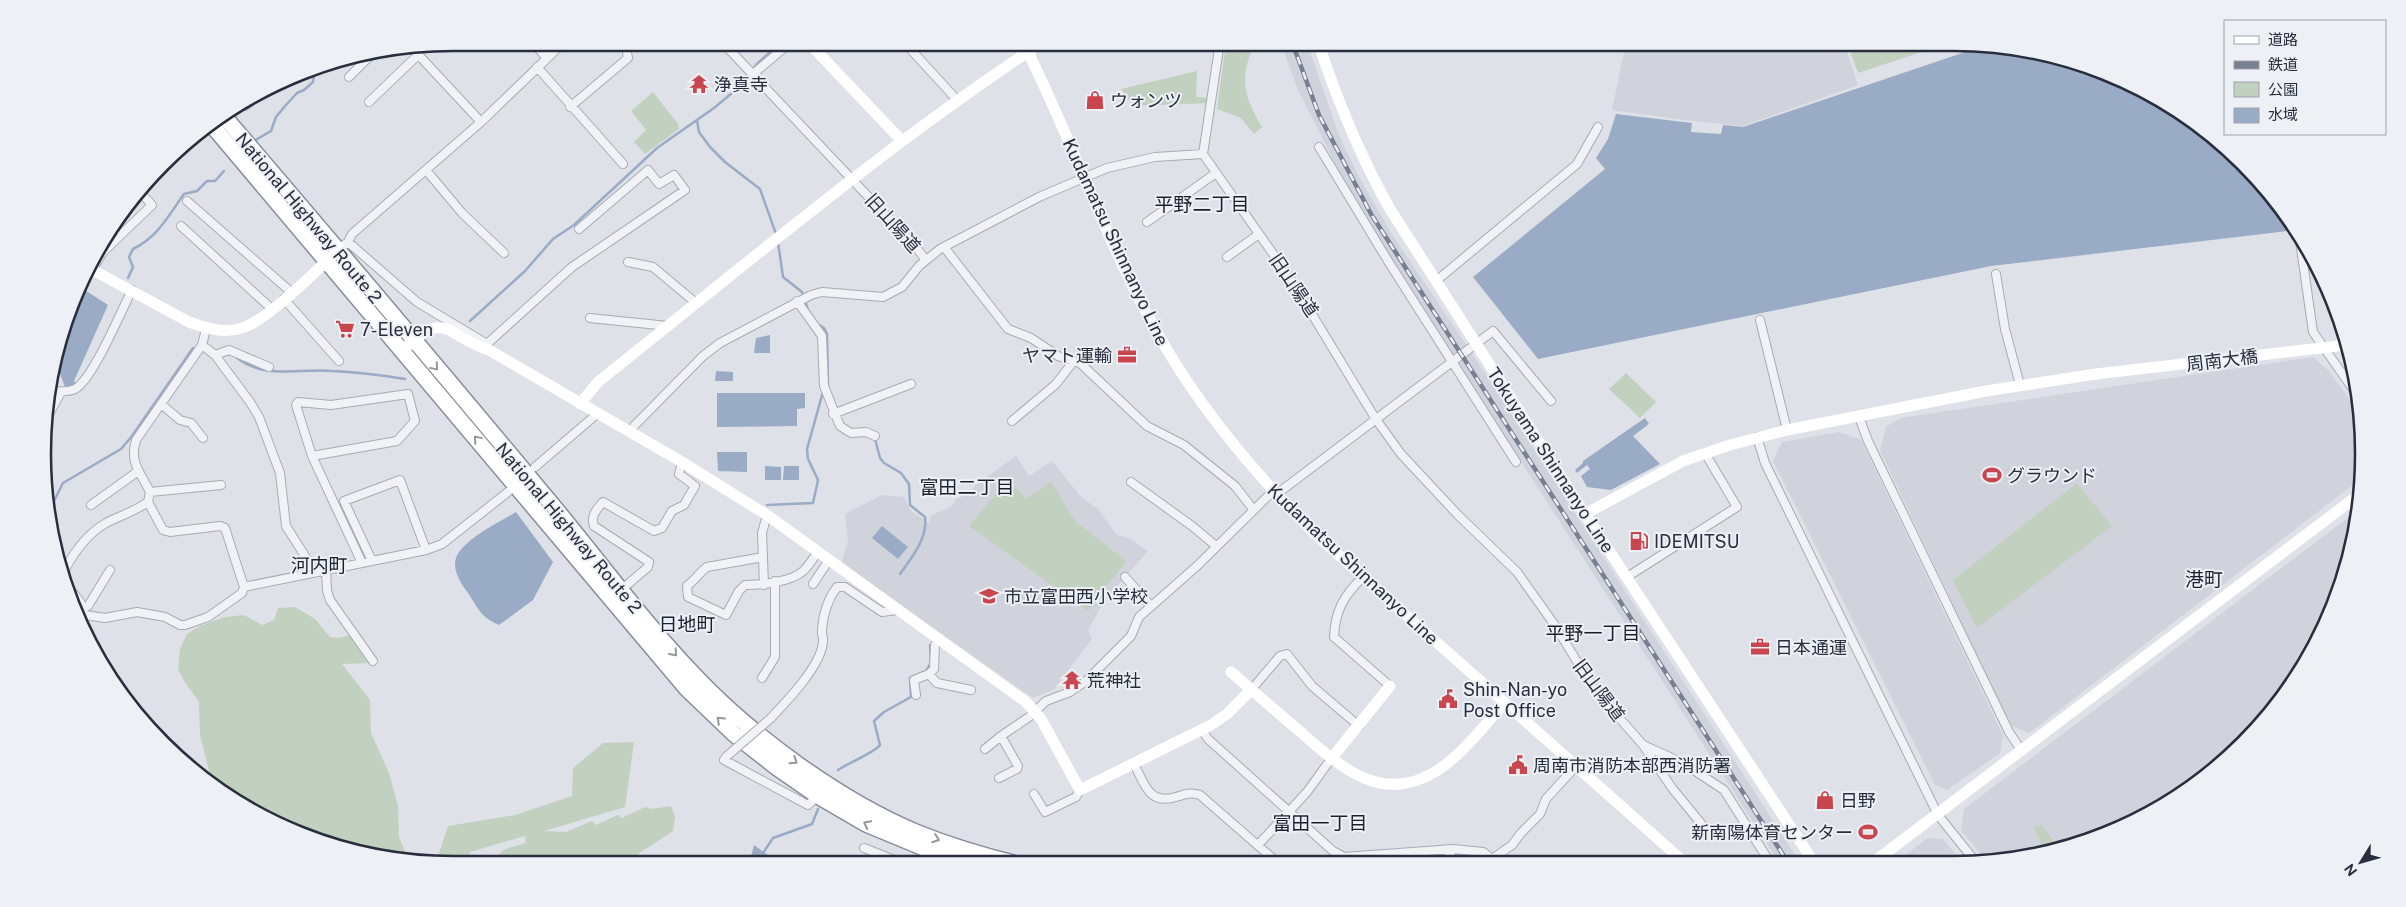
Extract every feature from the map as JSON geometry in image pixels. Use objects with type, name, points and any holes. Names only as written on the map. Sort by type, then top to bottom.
[{"type":"highway","name":"National Highway Route 2","points":[[228,121],[337,251],[408,346],[686,688],[734,734],[776,767],[818,796],[866,824],[937,856]]},
{"type":"highway","name":"National Highway Route 2","points":[[217,129],[337,251]]},
{"type":"highway","name":"National Highway Route 2","points":[[408,346],[541,491],[621,590],[696,677],[736,717],[779,751],[877,813],[917,832],[991,856]]},
{"type":"street","points":[[540,51],[547,58]]},
{"type":"street","points":[[95,271],[189,322],[206,329],[227,330],[242,328],[273,310],[337,251],[352,234],[481,122],[554,51]]},
{"type":"street","points":[[570,107],[628,58],[627,51]]},
{"type":"street","name":"旧山陽道","points":[[731,51],[925,259],[1038,197],[1107,168],[1155,156],[1180,153],[1204,154],[1290,278],[1375,418],[1401,454],[1430,487],[1517,572],[1554,624],[1588,681],[1642,746],[1683,763],[1724,790],[1765,856]]},
{"type":"street","points":[[753,74],[780,51]]},
{"type":"street","points":[[817,51],[902,141]]},
{"type":"street","points":[[912,51],[957,100]]},
{"type":"street","points":[[580,404],[598,382],[696,303],[852,179],[1020,51]]},
{"type":"street","name":"Kudamatsu Shinnanyo Line","points":[[1027,51],[1131,281],[1168,352],[1221,430],[1275,493],[1363,577],[1677,856]]},
{"type":"street","points":[[1204,154],[1219,51]]},
{"type":"street","name":"Tokuyama Shinnanyo Line","points":[[1321,51],[1345,119],[1363,160],[1390,209],[1585,514],[1810,856]]},
{"type":"street","points":[[369,102],[415,53]]},
{"type":"street","points":[[417,53],[481,122]]},
{"type":"street","points":[[349,77],[365,61]]},
{"type":"street","points":[[537,67],[570,107],[623,164]]},
{"type":"street","points":[[1436,281],[1577,164],[1598,127]]},
{"type":"street","points":[[1319,147],[1388,261],[1516,462]]},
{"type":"street","points":[[426,170],[462,213],[504,253]]},
{"type":"street","points":[[488,347],[572,267],[685,190],[674,175],[659,184],[648,170],[579,229]]},
{"type":"street","points":[[1147,222],[1216,173]]},
{"type":"street","points":[[108,247],[152,205],[144,196]]},
{"type":"street","points":[[188,201],[287,296],[339,361]]},
{"type":"street","points":[[181,226],[273,310]]},
{"type":"street","points":[[1227,257],[1259,234]]},
{"type":"street","points":[[944,247],[1008,329],[1031,338],[1058,356],[1080,363],[1087,368],[1147,426],[1184,445],[1235,486],[1253,509]]},
{"type":"street","points":[[337,251],[580,404],[682,462],[767,515],[898,610],[1034,710],[1080,790]]},
{"type":"street","points":[[2301,253],[2312,332],[2348,382]]},
{"type":"street","points":[[630,432],[703,356],[720,343],[811,294],[822,292],[883,296],[902,287],[925,259]]},
{"type":"street","points":[[628,262],[653,267],[696,303]]},
{"type":"street","points":[[1996,274],[2005,328],[2020,385]]},
{"type":"street","points":[[56,392],[75,389],[88,378],[132,290]]},
{"type":"street","points":[[797,301],[822,336],[824,386],[833,414],[845,431],[866,432],[875,436]]},
{"type":"street","points":[[590,318],[668,326]]},
{"type":"street","points":[[1760,320],[1787,430]]},
{"type":"street","points":[[408,346],[423,332],[438,327],[447,328],[475,345],[488,347]]},
{"type":"street","points":[[83,609],[85,612],[105,618],[137,612],[166,617],[180,625],[185,625],[208,617],[222,609],[242,593],[244,587],[225,528],[220,526],[170,532],[163,530],[148,502],[150,492],[137,472],[134,446],[136,440],[202,345],[206,329]]},
{"type":"street","points":[[985,749],[1030,717],[1034,710],[1046,700],[1070,692],[1086,681],[1131,636],[1139,617],[1268,496],[1282,490],[1451,360],[1493,331],[1551,401]]},
{"type":"street","points":[[202,345],[215,355],[259,417],[280,473],[286,526],[315,572]]},
{"type":"street","name":"周南大橋","points":[[1585,514],[1666,470],[1705,453],[1787,430],[2020,385],[2096,374],[2340,346]]},
{"type":"street","points":[[215,355],[229,350],[269,367]]},
{"type":"street","points":[[1012,421],[1056,384],[1073,362]]},
{"type":"street","points":[[833,414],[911,384]]},
{"type":"street","points":[[55,404],[61,392]]},
{"type":"street","points":[[312,456],[397,441],[414,421],[408,394],[331,405],[298,402],[296,405],[312,456],[362,563]]},
{"type":"street","points":[[161,404],[180,420],[191,423],[203,438]]},
{"type":"street","points":[[535,467],[597,414]]},
{"type":"street","points":[[1859,417],[1876,458],[2009,732],[2021,750]]},
{"type":"street","points":[[1757,437],[1765,463],[1938,815],[1970,855]]},
{"type":"street","points":[[1627,577],[1737,506],[1705,453]]},
{"type":"street","points":[[621,590],[648,567],[649,562],[594,526],[592,521],[594,513],[603,502],[654,532],[662,528],[672,511],[684,505],[695,486],[679,474],[682,462]]},
{"type":"street","points":[[91,505],[137,472]]},
{"type":"street","points":[[372,561],[344,501],[400,480],[426,550]]},
{"type":"street","points":[[1131,482],[1192,526],[1216,546]]},
{"type":"street","points":[[150,492],[221,485]]},
{"type":"street","points":[[244,587],[426,550],[442,544],[508,492]]},
{"type":"street","points":[[1883,856],[2352,500]]},
{"type":"street","points":[[67,564],[92,533],[104,524],[148,502]]},
{"type":"street","points":[[764,585],[762,533],[767,515]]},
{"type":"street","points":[[763,557],[707,567],[687,586],[688,597],[726,615],[739,591],[745,585],[764,585],[803,572],[818,552]]},
{"type":"street","points":[[813,584],[829,560]]},
{"type":"street","points":[[326,569],[327,591],[330,600],[373,661]]},
{"type":"street","points":[[85,612],[110,570]]},
{"type":"street","points":[[1125,577],[1151,606]]},
{"type":"street","points":[[1258,845],[1307,792],[1390,686],[1334,638],[1335,622],[1341,604],[1363,577]]},
{"type":"street","points":[[762,678],[775,657],[775,582]]},
{"type":"street","points":[[818,796],[808,805],[724,760],[771,718],[796,690],[816,659],[824,641],[821,632],[829,598],[837,587],[845,587],[882,612],[898,610]]},
{"type":"street","points":[[916,695],[914,680],[929,674],[934,669],[935,645],[939,640]]},
{"type":"street","points":[[1034,794],[1044,812],[1076,797],[1080,790],[1202,730],[1227,714],[1251,690],[1280,656],[1287,654],[1312,686],[1359,726]]},
{"type":"street","points":[[1231,672],[1331,759],[1356,776],[1371,782],[1404,785],[1424,778],[1440,769],[1459,753],[1505,703]]},
{"type":"street","points":[[929,674],[937,682],[971,690]]},
{"type":"street","points":[[1202,730],[1208,740],[1333,852],[1342,856]]},
{"type":"street","points":[[999,778],[1017,769],[1018,766],[1001,736]]},
{"type":"street","points":[[1642,746],[1672,788],[1708,832]]},
{"type":"street","points":[[1134,764],[1144,784],[1157,799],[1163,800],[1191,792],[1200,795],[1270,856]]},
{"type":"street","points":[[1498,856],[1540,814],[1546,799],[1577,765]]},
{"type":"street","points":[[864,848],[883,856]]},
{"type":"street","points":[[1356,856],[1452,848],[1470,849],[1483,852],[1488,856]]},
{"type":"street","points":[[1448,856],[1452,848]]},
{"type":"shaded area","points":[[1284,51],[1310,51],[1339,135],[1358,175],[1392,234],[1475,358],[1796,856],[1775,856],[1356,205],[1298,90]]},
{"type":"shaded area","points":[[1624,51],[1847,51],[1858,85],[1743,126],[1612,110]]},
{"type":"shaded area","points":[[2313,357],[2329,371],[2351,401],[2355,454],[2353,485],[2029,733],[2010,725],[1880,450],[1886,427],[1900,418]]},
{"type":"shaded area","points":[[1840,432],[1861,440],[2003,735],[2000,753],[1947,790],[1935,785],[1773,461],[1782,442]]},
{"type":"shaded area","points":[[1016,456],[1029,476],[1052,461],[1082,498],[1098,509],[1116,534],[1130,539],[1148,551],[1105,600],[1088,630],[1092,639],[1053,690],[1033,698],[841,564],[848,541],[845,514],[882,495],[904,497],[911,511],[929,523],[930,516],[952,506],[956,499],[968,494],[977,484]]},
{"type":"shaded area","points":[[2349,517],[2341,558],[2333,583],[2324,607],[2301,655],[2272,698],[2255,719],[2218,756],[2197,773],[2154,802],[2106,825],[2057,842],[2031,848],[1981,855],[1961,830],[1964,809]]},
{"type":"shaded area","points":[[1928,838],[1943,839],[1957,856],[1952,856],[1904,856]]},
{"type":"green space","points":[[1225,51],[1252,51],[1245,76],[1245,86],[1251,105],[1262,127],[1254,134],[1241,118],[1217,109]]},
{"type":"green space","points":[[1850,51],[1925,51],[1858,73]]},
{"type":"green space","points":[[1197,71],[1196,97],[1208,98],[1207,103],[1133,106],[1121,89]]},
{"type":"green space","points":[[653,92],[678,124],[679,129],[645,154],[634,142],[646,130],[631,111]]},
{"type":"green space","points":[[1626,373],[1656,402],[1640,418],[1609,389]]},
{"type":"green space","points":[[1008,480],[1026,499],[1051,482],[1075,521],[1126,561],[1088,611],[969,526]]},
{"type":"green space","points":[[2077,483],[2112,526],[1977,628],[1953,580]]},
{"type":"green space","points":[[295,607],[315,619],[330,637],[339,638],[350,635],[368,663],[342,664],[370,700],[371,733],[389,773],[398,806],[399,837],[405,853],[349,842],[300,825],[252,802],[210,774],[200,735],[199,702],[178,669],[180,649],[187,634],[200,626],[225,617],[244,615],[262,625],[274,620],[278,608]]},
{"type":"green space","points":[[634,742],[625,807],[544,831],[566,832],[592,821],[596,825],[618,815],[622,818],[645,807],[651,809],[671,806],[675,817],[673,831],[638,854],[638,856],[498,856],[502,851],[526,843],[525,836],[470,852],[469,856],[438,855],[448,826],[515,815],[572,796],[573,768],[603,743]]},
{"type":"green space","points":[[2041,824],[2055,842],[2042,845],[2034,828]]},
{"type":"water","points":[[1967,52],[2031,59],[2057,65],[2106,82],[2154,105],[2176,119],[2218,151],[2237,169],[2255,188],[2288,231],[1991,266],[1538,359],[1473,277],[1605,169],[1596,158],[1608,139],[1616,114],[1692,123],[1691,132],[1721,134],[1723,125],[1743,127]]},
{"type":"water","points":[[86,291],[108,305],[74,381],[77,384],[65,387],[60,373],[73,324]]},
{"type":"water","points":[[770,335],[770,353],[754,353],[756,338]]},
{"type":"water","points":[[716,371],[733,372],[733,381],[715,381]]},
{"type":"water","points":[[717,393],[805,393],[805,408],[797,409],[797,426],[717,427]]},
{"type":"water","points":[[1645,418],[1649,424],[1633,436],[1660,464],[1611,490],[1587,487],[1581,476],[1590,469],[1587,465],[1577,473],[1575,470],[1583,461]]},
{"type":"water","points":[[717,452],[747,452],[747,472],[718,471]]},
{"type":"water","points":[[765,466],[781,467],[781,480],[765,480]]},
{"type":"water","points":[[784,466],[799,466],[799,480],[783,480]]},
{"type":"water","points":[[516,512],[553,562],[533,600],[499,625],[484,616],[478,608],[460,581],[455,563],[460,551],[473,538]]},
{"type":"water","points":[[882,526],[908,547],[898,559],[872,538]]},
{"type":"water","points":[[754,845],[769,856],[751,856]]},
{"type":"waterway","points":[[470,321],[525,271],[553,239],[574,225],[657,148],[732,93],[771,51]]},
{"type":"waterway","points":[[252,142],[271,131],[276,117],[297,93],[313,82],[314,77]]},
{"type":"waterway","points":[[697,120],[699,132],[710,147],[725,162],[760,189],[776,234]]},
{"type":"waterway","points":[[128,278],[133,267],[129,257],[133,249],[156,232],[184,194],[197,191],[207,181],[215,181],[224,171]]},
{"type":"waterway","points":[[778,242],[783,277],[802,292],[808,310]]},
{"type":"waterway","points":[[816,323],[824,328],[827,334],[828,389]]},
{"type":"waterway","points":[[54,500],[63,483],[121,449],[193,348]]},
{"type":"waterway","points":[[236,357],[247,364],[270,371],[341,371],[405,379]]},
{"type":"waterway","points":[[767,505],[813,503],[818,480],[808,459],[807,449],[823,392]]},
{"type":"waterway","points":[[875,439],[880,458],[884,463],[901,473],[909,484],[910,505],[925,517],[924,533],[921,540],[914,555],[900,574]]},
{"type":"waterway","points":[[838,770],[880,745],[874,721],[884,712],[911,697],[910,678],[926,671],[931,663],[930,645]]},
{"type":"waterway","points":[[763,853],[773,838],[812,824],[818,809]]},
{"type":"railway","points":[[1295,51],[1319,115],[1371,214],[1784,856]]},
{"type":"place","name":"浄真寺","points":[[699,84]]},
{"type":"place","name":"ウォンツ","points":[[1095,100]]},
{"type":"place","name":"7-Eleven","points":[[345,329]]},
{"type":"place","name":"ヤマト運輸","points":[[1127,355]]},
{"type":"place","name":"グラウンド","points":[[1992,475]]},
{"type":"place","name":"IDEMITSU","points":[[1639,541]]},
{"type":"place","name":"市立富田西小学校","points":[[989,596]]},
{"type":"place","name":"日本通運","points":[[1760,647]]},
{"type":"place","name":"荒神社","points":[[1072,680]]},
{"type":"place","name":"Shin-Nan-yo Post Office","points":[[1448,699]]},
{"type":"place","name":"周南市消防本部西消防署","points":[[1518,765]]},
{"type":"place","name":"日野","points":[[1825,800]]},
{"type":"place","name":"新南陽体育センター","points":[[1868,832]]},
{"type":"district","name":"平野二丁目","points":[[1202,204]]},
{"type":"district","name":"富田二丁目","points":[[967,487]]},
{"type":"district","name":"河内町","points":[[319,565]]},
{"type":"district","name":"港町","points":[[2204,579]]},
{"type":"district","name":"日地町","points":[[687,624]]},
{"type":"district","name":"平野一丁目","points":[[1593,633]]},
{"type":"district","name":"富田一丁目","points":[[1320,823]]}]
